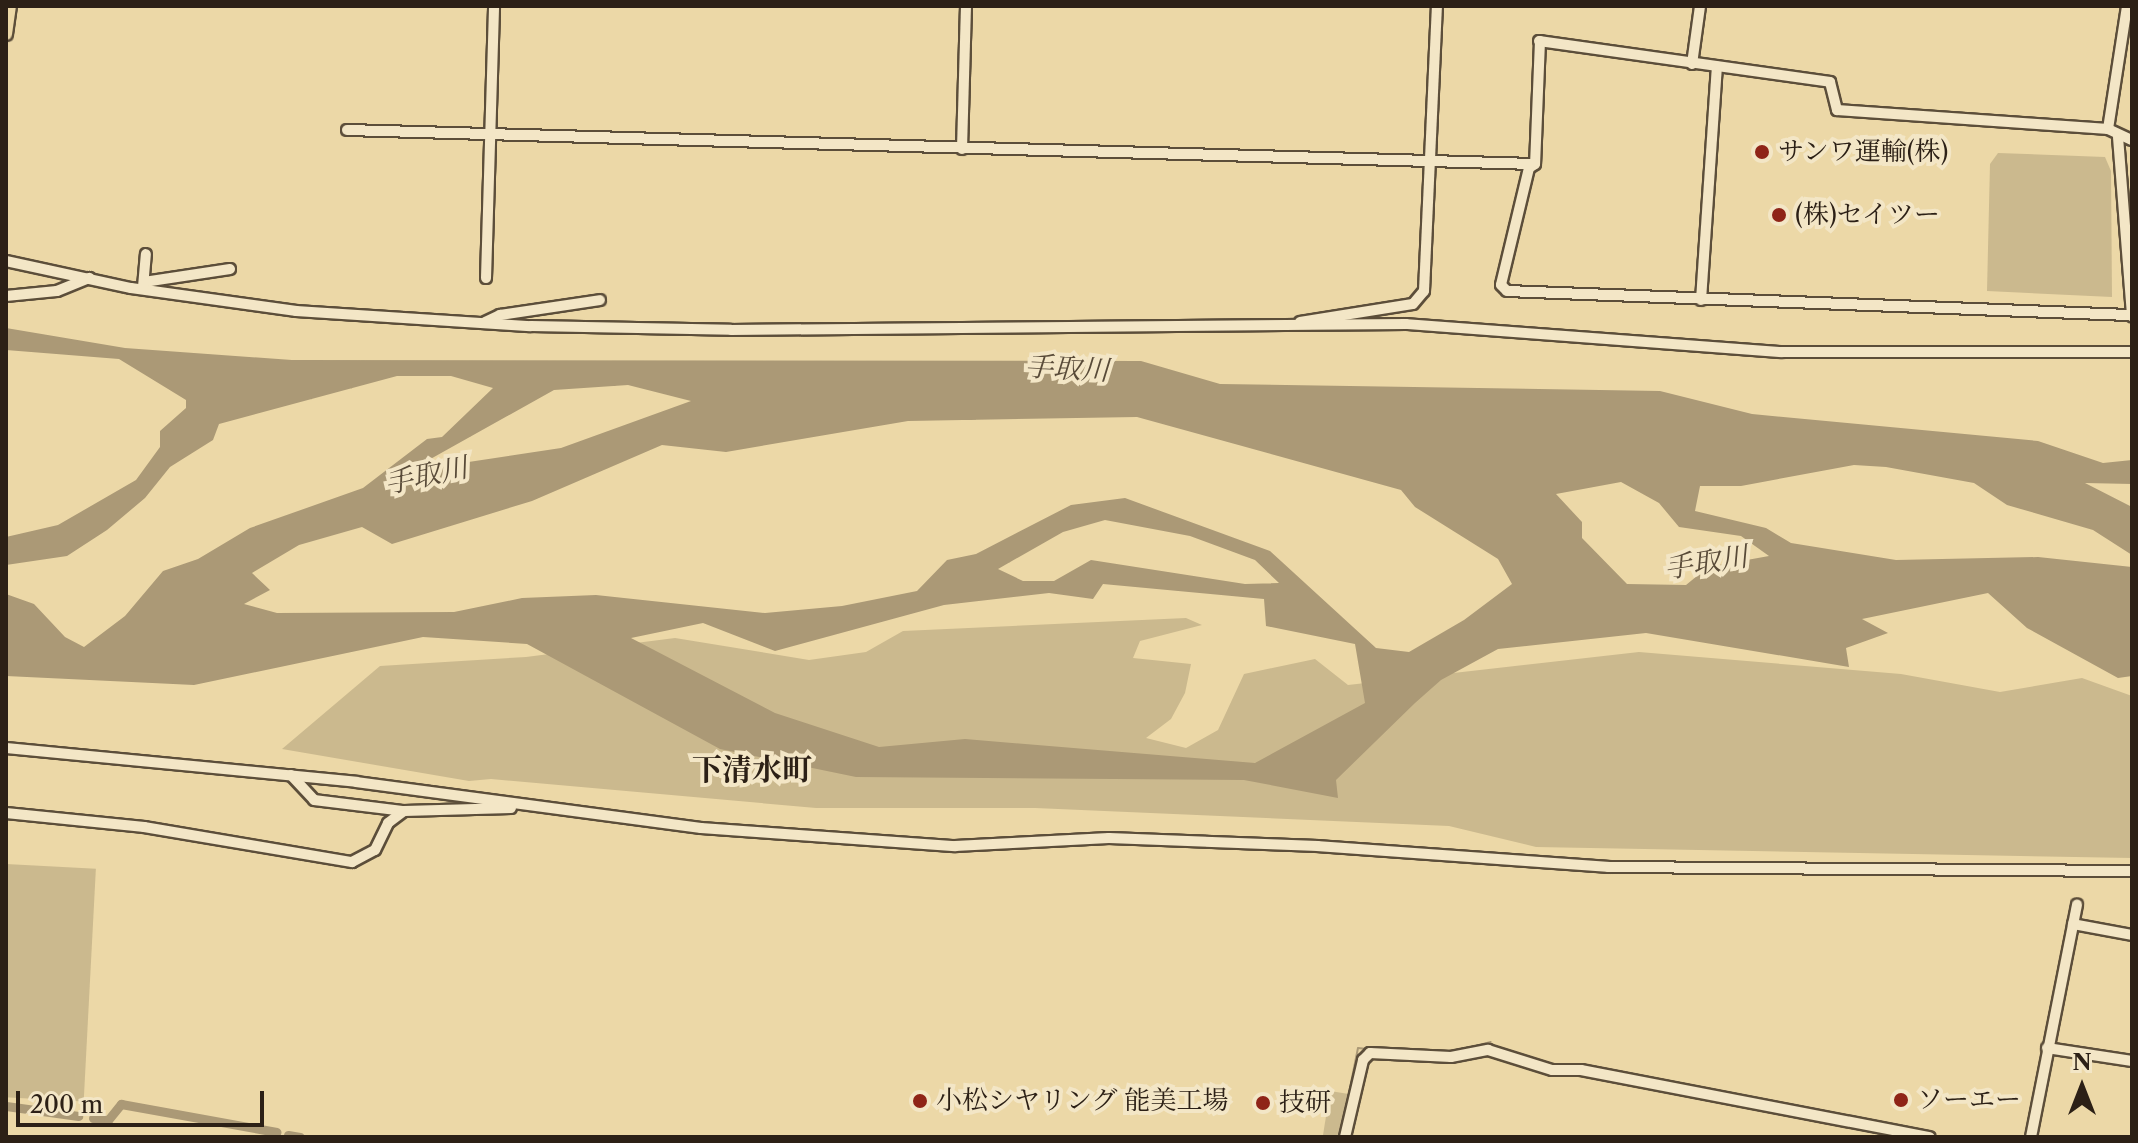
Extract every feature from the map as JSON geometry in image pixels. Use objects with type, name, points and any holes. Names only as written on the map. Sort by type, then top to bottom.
[{"type":"main road","points":[[6,34],[10,6]]},
{"type":"street","points":[[486,278],[494,6]]},
{"type":"street","points":[[962,149],[966,6]]},
{"type":"street","points":[[1295,325],[1323,316],[1413,304],[1420,298],[1427,278],[1437,6]]},
{"type":"street","points":[[1692,64],[1700,6]]},
{"type":"street","points":[[2108,129],[2127,6]]},
{"type":"street","points":[[1535,164],[1539,41],[1830,82],[1837,110],[2108,129],[2118,137],[2132,140]]},
{"type":"street","points":[[1701,300],[1717,67]]},
{"type":"street","points":[[347,130],[1535,164]]},
{"type":"street","points":[[1535,164],[1529,168],[1501,286],[1507,291],[2131,315],[2118,137]]},
{"type":"street","points":[[143,286],[146,254]]},
{"type":"street","points":[[6,261],[89,278],[296,311],[483,323],[731,330],[1406,324],[1781,352],[2132,352]]},
{"type":"street","points":[[143,286],[230,269]]},
{"type":"street","points":[[6,296],[57,291],[89,278]]},
{"type":"street","points":[[483,323],[500,315],[600,300]]},
{"type":"street","points":[[6,748],[291,775],[701,828],[955,846],[1109,838],[1318,846],[1608,867],[2132,871]]},
{"type":"street","points":[[291,775],[314,800],[404,811],[533,806]]},
{"type":"street","points":[[6,813],[144,827],[352,862],[375,850],[388,823],[404,811]]},
{"type":"street","points":[[2031,1137],[2077,904]]},
{"type":"street","points":[[2073,924],[2132,935]]},
{"type":"street","points":[[2047,1048],[2132,1061]]},
{"type":"street","points":[[1345,1137],[1363,1060],[1370,1053],[1451,1057],[1488,1050],[1552,1070],[1581,1070],[1930,1137]]},
{"type":"shaded area","points":[[1998,153],[2105,157],[2111,171],[2112,297],[1987,291],[1990,164]]},
{"type":"shaded area","points":[[1186,618],[1202,625],[1140,641],[1133,658],[1191,664],[1185,693],[1171,719],[1146,738],[1186,748],[1218,730],[1244,674],[1315,659],[1348,685],[1639,652],[1901,674],[2000,692],[2082,678],[2132,696],[2132,858],[1536,847],[1449,826],[1035,808],[816,808],[491,779],[469,781],[282,749],[380,666],[526,657],[675,638],[809,660],[866,652],[903,631]]},
{"type":"shaded area","points":[[6,864],[96,869],[84,1101],[6,1097]]},
{"type":"shaded area","points":[[1330,1091],[1349,1094],[1342,1137],[1323,1137]]},
{"type":"water","name":"手取川","points":[[6,328],[125,348],[292,360],[1141,361],[1220,384],[1660,391],[1752,414],[2038,441],[2103,463],[2132,460],[2132,484],[2085,483],[2132,507],[2132,555],[2093,530],[2007,505],[1974,483],[1886,467],[1854,465],[1741,486],[1700,486],[1695,511],[1766,528],[1791,543],[1896,560],[2038,557],[2132,567],[2132,676],[2118,678],[2027,628],[1988,593],[1862,619],[1888,633],[1846,648],[1849,667],[1646,633],[1498,649],[1441,680],[1415,703],[1336,780],[1338,798],[1244,780],[856,777],[720,749],[527,644],[423,637],[194,685],[6,676],[6,594],[34,604],[65,637],[84,647],[125,616],[163,571],[198,559],[250,528],[363,488],[427,439],[442,437],[493,388],[451,376],[397,376],[219,424],[213,440],[170,467],[145,498],[107,530],[67,556],[6,565],[6,537],[58,525],[136,480],[160,447],[160,431],[186,408],[186,400],[119,359],[6,350]],"holes":[[[628,385],[691,401],[561,448],[409,471],[554,390]],[[1137,417],[1401,490],[1415,507],[1498,559],[1512,584],[1464,620],[1409,652],[1376,648],[1270,551],[1125,498],[1071,505],[976,554],[947,560],[917,591],[842,606],[765,613],[596,595],[522,598],[454,612],[277,613],[244,604],[270,590],[252,573],[299,545],[362,527],[392,544],[532,501],[662,445],[726,452],[908,421]],[[1621,482],[1659,503],[1679,527],[1741,536],[1769,556],[1708,567],[1686,585],[1627,584],[1582,538],[1582,522],[1556,494]],[[1105,520],[1190,536],[1255,560],[1279,583],[1245,584],[1091,560],[1054,581],[1023,581],[998,569],[1063,532]],[[1103,584],[1264,599],[1266,626],[1355,644],[1365,703],[1255,763],[965,739],[879,747],[775,713],[631,638],[703,623],[775,651],[944,605],[1049,593],[1093,599]]]},
{"type":"waterway","points":[[1453,1052],[1491,1042]]},
{"type":"waterway","points":[[1343,1123],[1358,1048],[1367,1049]]},
{"type":"waterway","points":[[93,1118],[108,1120],[121,1104],[277,1132]]},
{"type":"waterway","points":[[6,1106],[78,1116]]},
{"type":"waterway","points":[[1760,1110],[1828,1124]]},
{"type":"waterway","points":[[288,1135],[300,1137]]},
{"type":"place","name":"サンワ運輸(株)","points":[[1762,152]]},
{"type":"place","name":"(株)セイツー","points":[[1779,215]]},
{"type":"place","name":"ソーエー","points":[[1901,1100]]},
{"type":"place","name":"小松シヤリング 能美工場","points":[[920,1101]]},
{"type":"place","name":"技研","points":[[1263,1103]]},
{"type":"district","name":"下清水町","points":[[752,770]]}]
